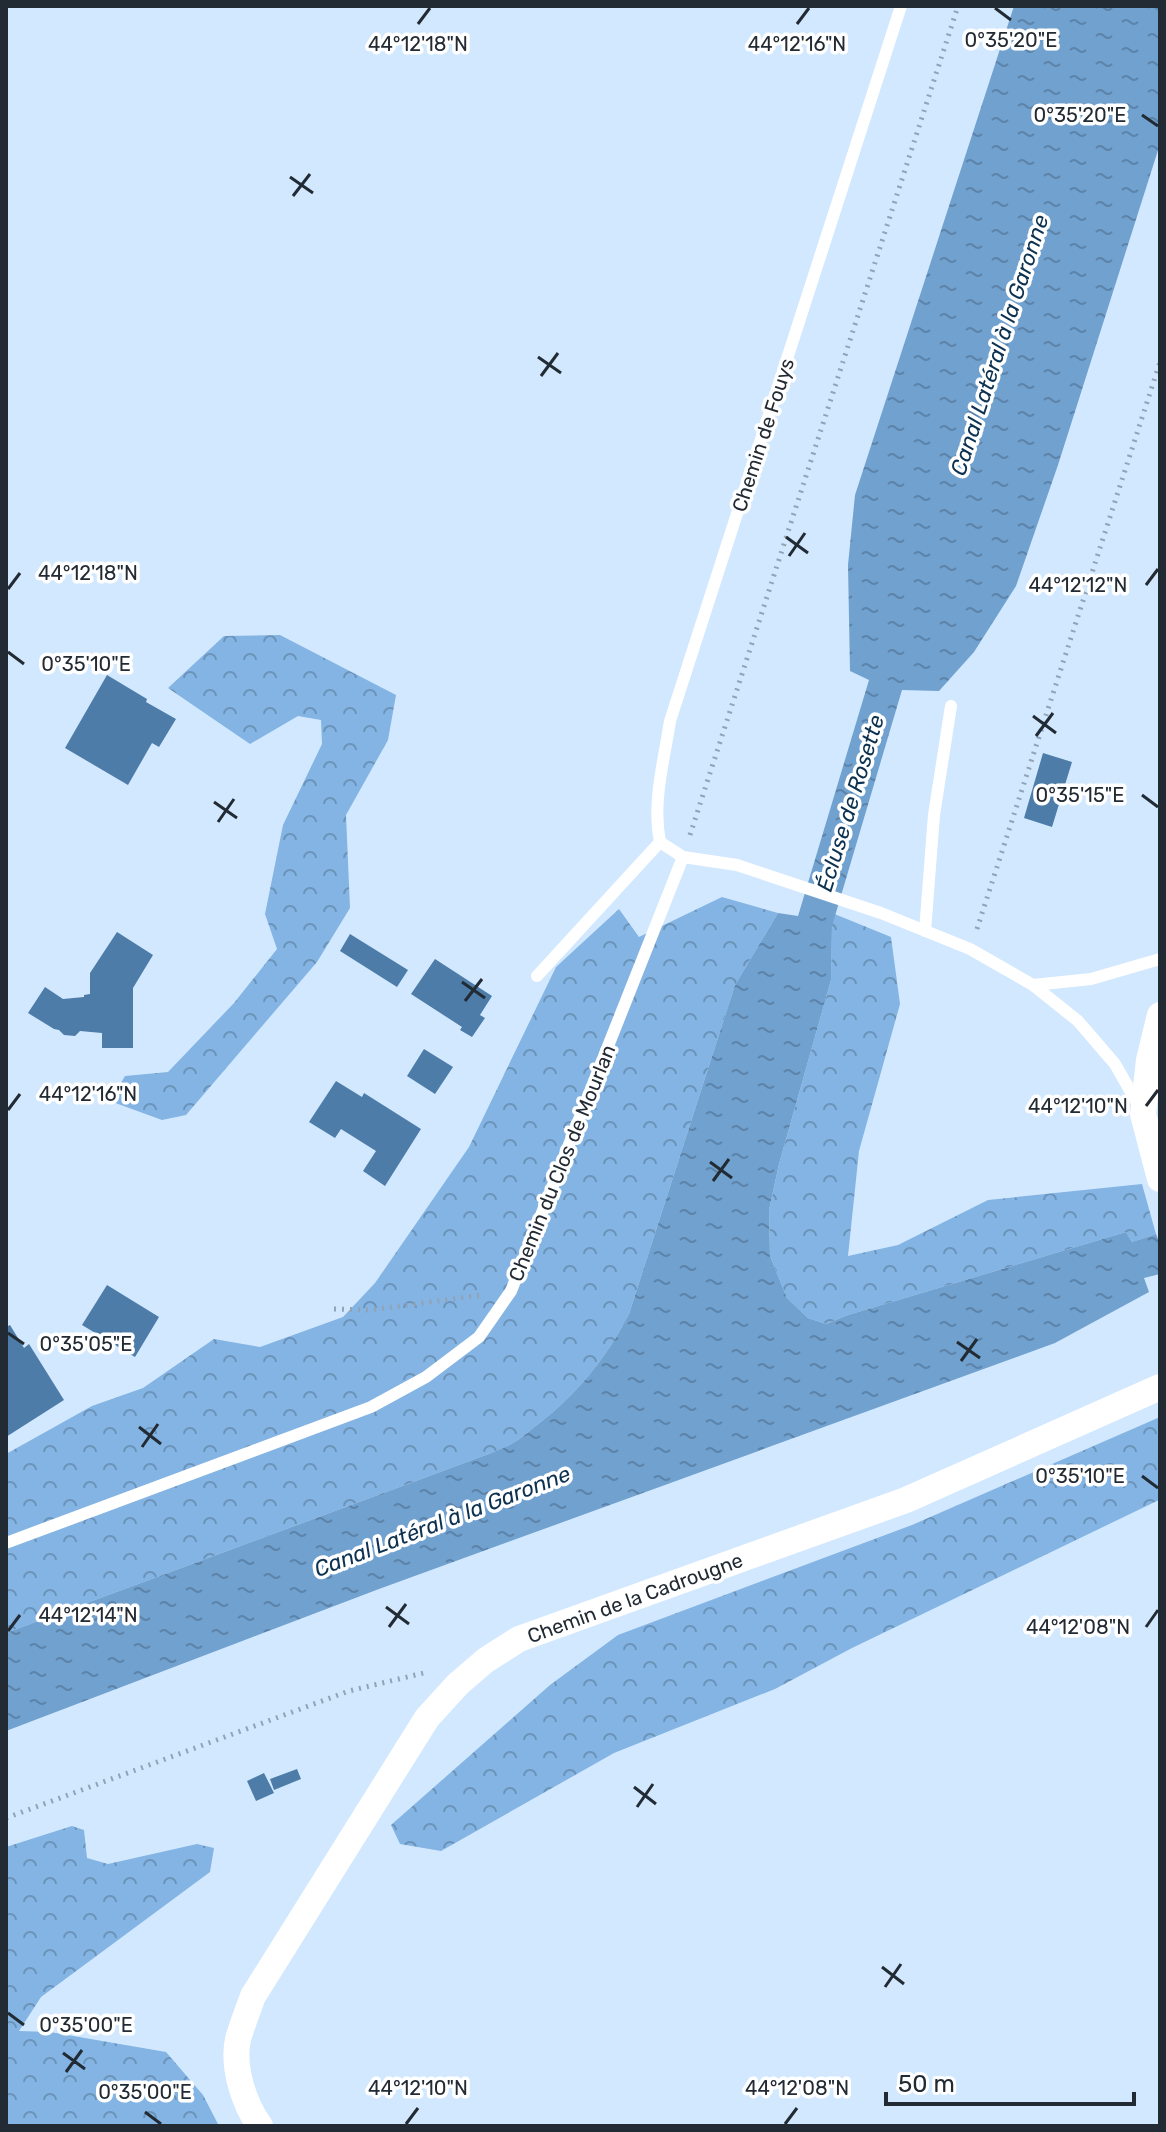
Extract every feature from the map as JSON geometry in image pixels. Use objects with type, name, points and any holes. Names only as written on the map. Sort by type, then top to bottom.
[{"type":"street","points":[[1160,1015],[1149,1060],[1143,1114],[1160,1179]]},
{"type":"street","name":"Chemin de la Cadrougne","points":[[260,2126],[250,2112],[239,2081],[237,2043],[253,1996],[427,1718],[458,1684],[486,1660],[519,1639],[906,1500],[1160,1387]]},
{"type":"lane","name":"Chemin de Fouys","points":[[660,842],[657,824],[659,786],[670,721],[901,6]]},
{"type":"lane","points":[[925,931],[934,815],[951,706]]},
{"type":"lane","points":[[537,976],[660,842],[683,857],[737,865],[881,913],[970,949],[1033,985],[1078,1021],[1115,1064],[1143,1114]]},
{"type":"lane","name":"Chemin du Clos de Mourlan","points":[[6,1543],[371,1407],[426,1377],[479,1337],[511,1291],[683,857]]},
{"type":"lane","points":[[1033,985],[1091,979],[1160,959]]},
{"type":"path","points":[[683,857],[958,6]]},
{"type":"path","points":[[970,949],[1160,362]]},
{"type":"path","points":[[334,1309],[370,1310],[511,1291]]},
{"type":"path","points":[[6,1818],[349,1691],[430,1672]]},
{"type":"green space","points":[[280,635],[396,695],[388,740],[346,815],[350,908],[317,962],[186,1115],[162,1120],[110,1101],[125,1076],[168,1072],[234,1003],[277,949],[265,914],[283,825],[322,744],[321,720],[298,716],[250,744],[168,688],[224,636]]},
{"type":"green space","points":[[722,897],[778,913],[735,985],[629,1314],[610,1347],[575,1391],[523,1436],[502,1448],[6,1633],[6,1454],[92,1406],[143,1388],[214,1339],[260,1347],[343,1317],[375,1283],[469,1147],[556,967],[619,909],[639,937]]},
{"type":"green space","points":[[832,913],[891,937],[900,1004],[859,1151],[848,1256],[898,1245],[988,1200],[1142,1184],[1156,1234],[1132,1242],[1126,1232],[826,1324],[808,1318],[787,1298],[770,1256],[769,1210],[831,980]]},
{"type":"green space","points":[[1160,1417],[1159,1500],[852,1648],[775,1689],[614,1753],[441,1851],[400,1844],[391,1825],[550,1685],[618,1635],[912,1525]]},
{"type":"green space","points":[[72,1826],[84,1830],[87,1858],[108,1864],[197,1844],[214,1848],[210,1872],[41,1997],[19,2031],[50,2032],[166,2052],[203,2095],[219,2126],[6,2126],[6,1847]]},
{"type":"water","points":[[1014,6],[1160,6],[1160,144],[1058,465],[1016,586],[974,652],[939,691],[902,690],[832,926],[831,980],[769,1210],[770,1256],[787,1298],[808,1318],[826,1324],[1126,1232],[1132,1242],[1156,1234],[1160,1244],[1160,1274],[1144,1278],[1149,1292],[1055,1343],[379,1589],[6,1731],[6,1633],[508,1446],[575,1391],[620,1331],[629,1314],[735,985],[778,913],[798,916],[869,680],[850,671],[848,565],[855,495]]},
{"type":"building","points":[[107,675],[176,719],[159,747],[152,743],[128,785],[65,748]]},
{"type":"building","points":[[1043,753],[1072,762],[1052,827],[1024,818]]},
{"type":"building","points":[[117,932],[153,955],[133,988],[133,1048],[102,1048],[102,1033],[80,1031],[75,1036],[64,1035],[28,1013],[45,987],[63,999],[90,994],[90,973]]},
{"type":"building","points":[[350,934],[408,970],[397,987],[340,951]]},
{"type":"building","points":[[435,959],[492,996],[480,1015],[485,1018],[472,1037],[460,1030],[462,1027],[411,994]]},
{"type":"building","points":[[424,1049],[453,1067],[435,1094],[407,1076]]},
{"type":"building","points":[[336,1081],[362,1097],[364,1093],[421,1129],[385,1186],[363,1171],[376,1151],[341,1129],[335,1138],[309,1122]]},
{"type":"building","points":[[107,1285],[159,1317],[135,1357],[82,1325]]},
{"type":"building","points":[[10,1325],[24,1348],[29,1344],[64,1400],[6,1437],[6,1327]]},
{"type":"building","points":[[297,1769],[301,1779],[274,1790],[270,1779]]},
{"type":"building","points":[[264,1773],[274,1793],[256,1801],[247,1781]]},
{"type":"water label","name":"Canal Latéral à la Garonne","points":[[999,345]]},
{"type":"water label","name":"Écluse de Rosette","points":[[850,803]]},
{"type":"water label","name":"Canal Latéral à la Garonne","points":[[442,1521]]}]
